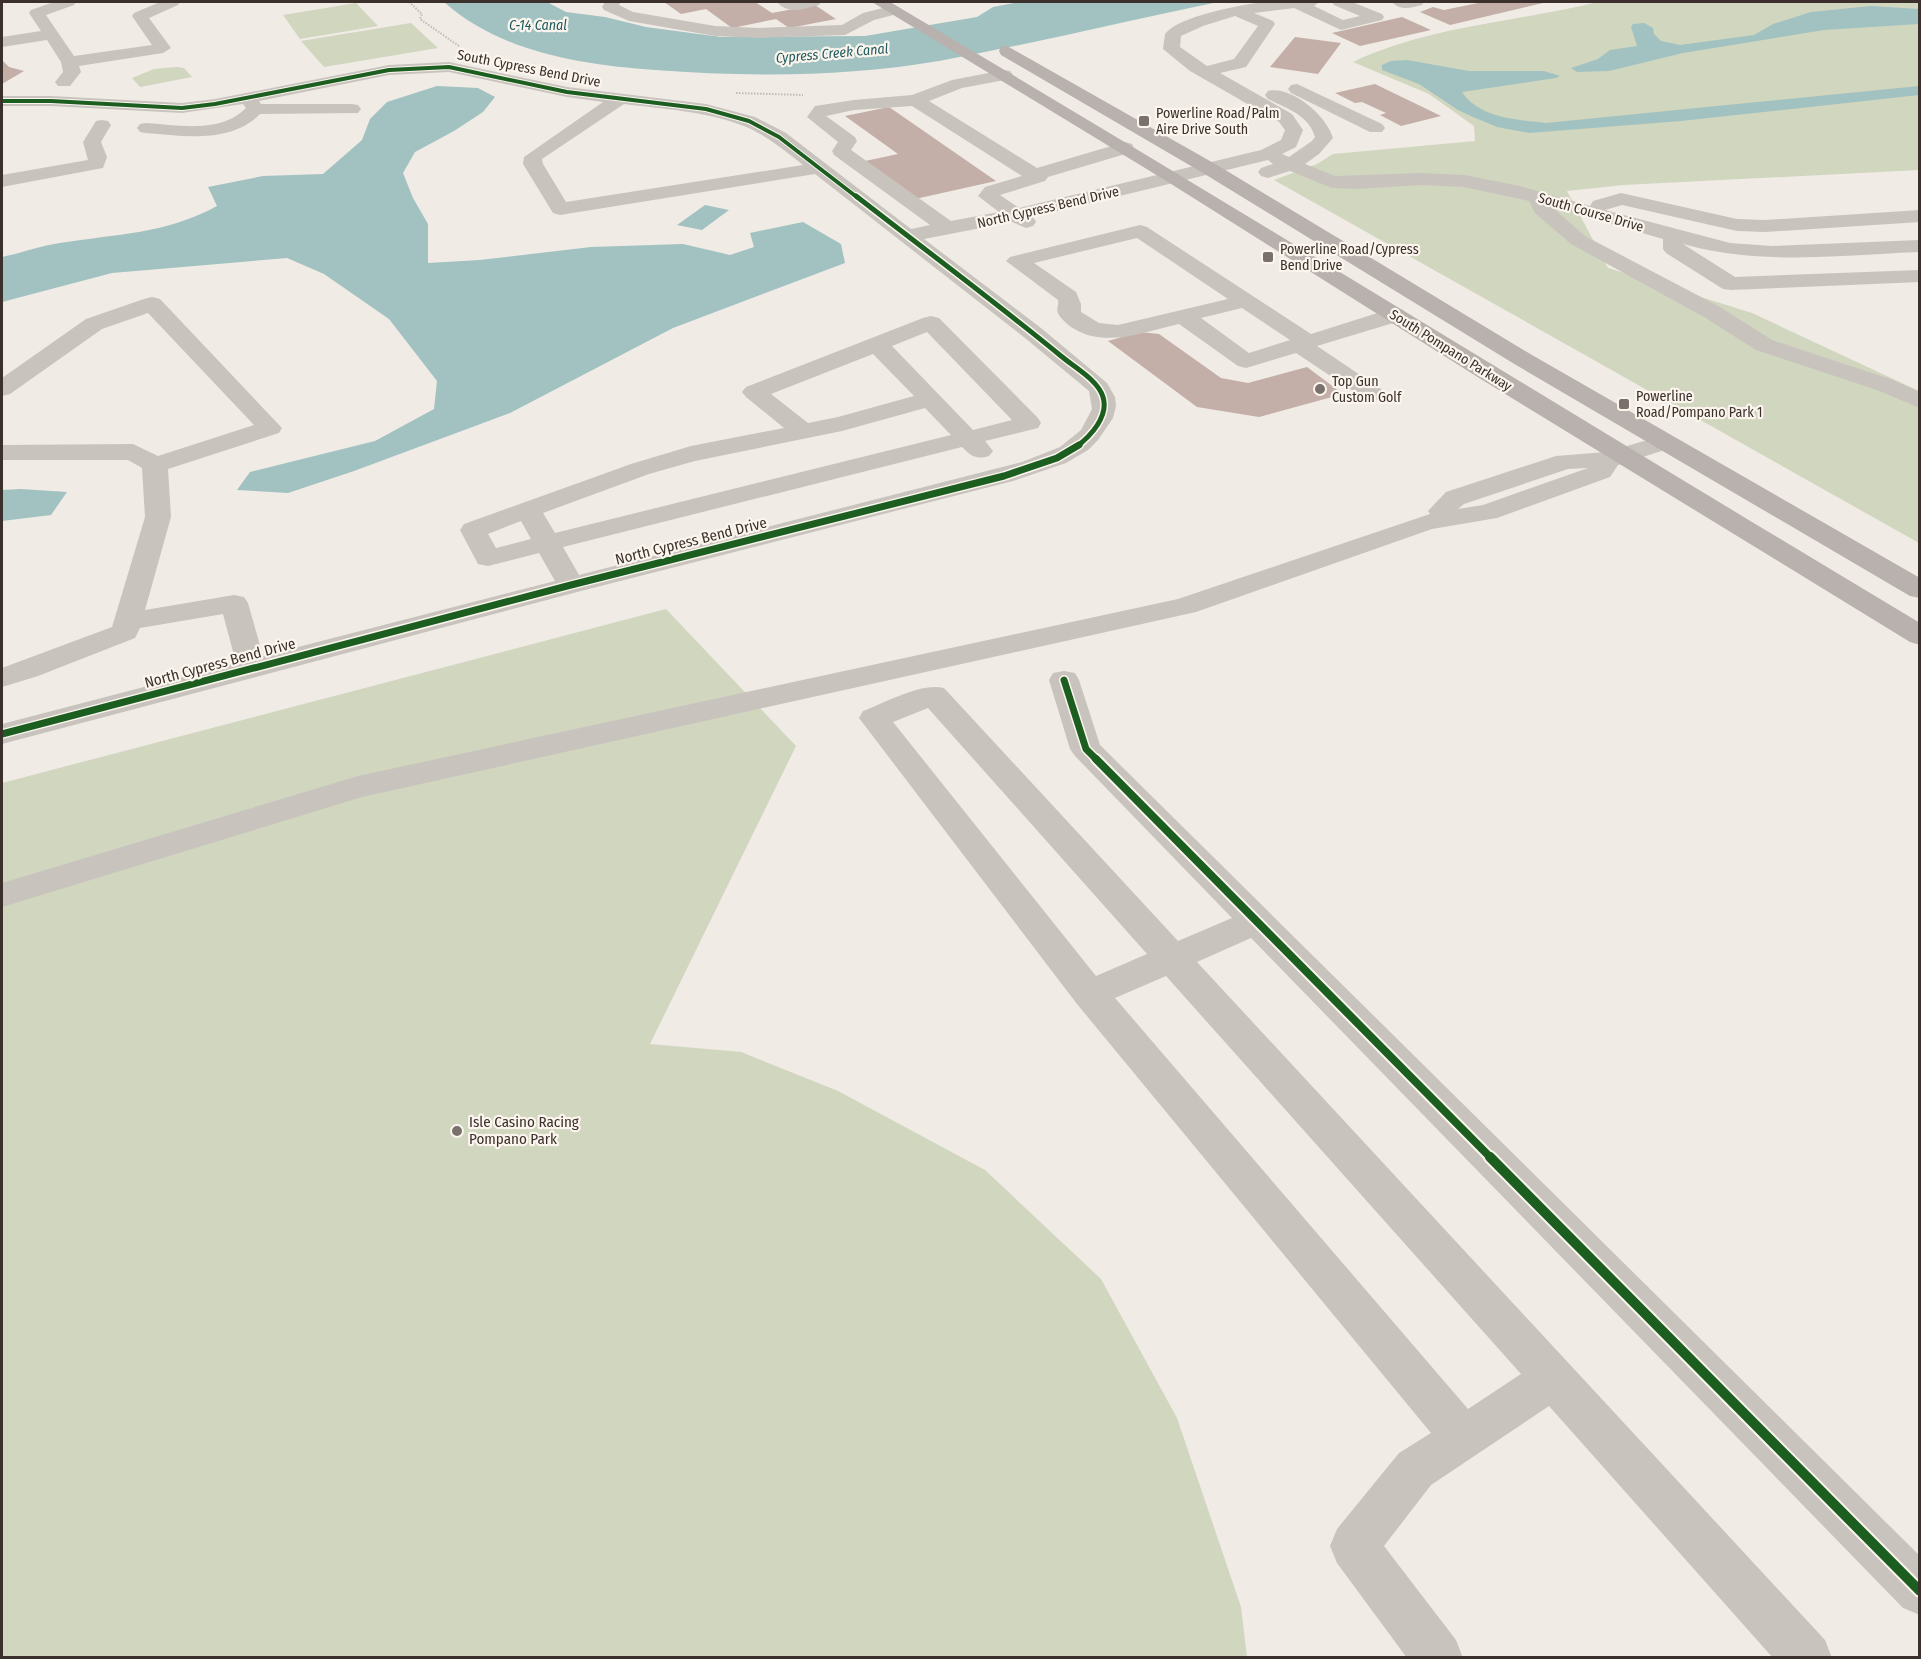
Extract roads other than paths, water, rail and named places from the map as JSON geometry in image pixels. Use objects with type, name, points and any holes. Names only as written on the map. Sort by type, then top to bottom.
[{"type":"main road","name":"South Pompano Parkway","points":[[880,2],[1175,177],[1395,315],[1615,458],[1920,636]]},
{"type":"main road","name":"South Pompano Parkway","points":[[990,41],[1232,182],[1524,360],[1920,590]]},
{"type":"street","points":[[51,101],[72,72],[69,62],[37,14],[68,2]]},
{"type":"street","points":[[69,62],[163,48],[140,16],[172,2]]},
{"type":"street","points":[[613,2],[610,7],[628,16],[715,32],[845,30],[869,16],[895,10]]},
{"type":"street","points":[[785,2],[791,6],[813,2]]},
{"type":"street","points":[[1268,154],[1289,143],[1294,130],[1286,118],[1181,59],[1171,49],[1173,34],[1189,25],[1290,10],[1305,3],[1341,25],[1376,17],[1340,2]]},
{"type":"street","points":[[1400,2],[1406,4],[1416,2]]},
{"type":"street","points":[[848,6],[862,15],[869,16]]},
{"type":"street","points":[[1205,72],[1224,68],[1240,63],[1267,24],[1245,15],[1199,34],[1195,44],[1205,58],[1224,68],[1294,97],[1321,101],[1376,128]]},
{"type":"street","points":[[2,42],[49,35]]},
{"type":"street","name":"South Cypress Bend Drive","points":[[2,101],[51,101],[178,108],[252,103],[389,70],[449,67],[567,92],[706,108],[749,121],[778,137],[915,243]]},
{"type":"street","points":[[948,230],[841,151],[848,141],[816,117],[821,110],[915,100],[958,84],[1004,75]]},
{"type":"street","points":[[1273,110],[1294,97]]},
{"type":"street","name":"North Cypress Bend Drive","points":[[915,243],[1036,229],[1197,191],[1290,165],[1316,149],[1324,138],[1323,127],[1294,97]]},
{"type":"street","points":[[621,98],[533,157],[533,164],[560,209],[818,168]]},
{"type":"street","points":[[915,100],[1038,177],[992,191],[988,196],[996,204],[1017,215],[1064,250]]},
{"type":"street","points":[[80,124],[102,125],[129,132],[152,128],[217,130],[238,124],[252,103],[352,109]]},
{"type":"street","points":[[152,128],[178,108]]},
{"type":"street","points":[[70,147],[92,142],[102,125]]},
{"type":"street","points":[[2,181],[96,164],[98,157],[92,142]]},
{"type":"street","points":[[1034,175],[1125,148]]},
{"type":"street","name":"North Cypress Bend Drive","points":[[915,243],[948,230],[1268,154]]},
{"type":"street","name":"South Course Drive","points":[[1268,154],[1332,182],[1357,183],[1420,179],[1464,181],[1538,197],[1730,249],[1772,252],[1920,246]]},
{"type":"street","points":[[1538,197],[1542,209],[1578,240],[1712,312],[1764,345],[1885,386],[1920,401]]},
{"type":"street","points":[[1584,210],[1621,199],[1737,225],[1755,226],[1920,216]]},
{"type":"street","points":[[1245,301],[1118,332],[1104,333],[1093,330],[1072,317],[1068,312],[1070,304],[1068,297],[1017,261],[1140,231],[1245,301],[1373,394]]},
{"type":"street","points":[[1672,235],[1673,249],[1731,284],[1920,276]]},
{"type":"street","name":"North Cypress Bend Drive","points":[[2,734],[572,585],[1004,476],[1062,457],[1089,438],[1105,411],[1105,399],[1099,388],[1033,333],[915,243]]},
{"type":"street","points":[[2,389],[94,324],[152,304],[270,428],[155,465],[133,452],[2,452]]},
{"type":"street","points":[[1181,315],[1246,361],[1395,315]]},
{"type":"street","points":[[804,432],[754,392],[931,323],[1029,423],[488,558],[473,530],[640,469],[691,454],[804,432],[842,424],[929,399]]},
{"type":"street","points":[[877,344],[1004,476]]},
{"type":"street","points":[[2,895],[358,787],[1186,606],[1427,522],[1488,512],[1602,472],[1615,458],[1665,442]]},
{"type":"street","points":[[2,678],[125,632],[158,517],[155,465]]},
{"type":"street","points":[[528,510],[572,585]]},
{"type":"street","points":[[128,622],[234,603],[252,668]]},
{"type":"street","points":[[1065,680],[1086,750],[1920,1590]]},
{"type":"street","points":[[1464,1438],[1090,994],[874,718],[933,695],[1807,1658]]},
{"type":"street","points":[[1090,994],[1257,921]]},
{"type":"street","points":[[1438,1658],[1354,1546],[1414,1468],[1464,1438],[1553,1378]]},
{"type":"water","name":"C-14 Canal","points":[[444,2],[547,2],[566,12],[605,17],[646,27],[721,37],[865,36],[977,17],[993,7],[1019,2],[1218,2],[939,61],[833,73],[726,74],[627,68],[543,53],[490,33],[466,19]]},
{"type":"water","points":[[1871,6],[1919,9],[1919,24],[1824,30],[1683,53],[1609,71],[1577,72],[1571,68],[1598,59],[1610,50],[1637,46],[1631,27],[1633,24],[1644,23],[1653,28],[1654,34],[1661,41],[1680,45],[1754,35],[1773,24],[1811,12]]},
{"type":"water","points":[[1407,60],[1469,71],[1544,71],[1560,76],[1462,92],[1469,101],[1489,112],[1512,119],[1546,123],[1919,86],[1919,95],[1681,121],[1529,133],[1497,127],[1473,117],[1458,110],[1419,84],[1382,70],[1382,65],[1391,61]]},
{"type":"water","points":[[437,86],[478,88],[495,97],[483,112],[415,152],[403,173],[413,198],[428,224],[428,263],[480,260],[591,247],[683,244],[730,255],[754,247],[750,233],[803,222],[841,244],[845,263],[673,328],[510,413],[288,493],[237,490],[250,472],[375,441],[434,409],[437,381],[389,319],[324,274],[287,258],[112,273],[2,302],[2,257],[53,244],[140,232],[179,222],[217,206],[208,187],[263,176],[323,174],[362,140],[370,119],[387,102]]},
{"type":"water","points":[[705,205],[729,210],[702,230],[677,225]]},
{"type":"water","points":[[2,490],[67,492],[51,515],[2,521]]},
{"type":"place","name":"Powerline Road/Palm Aire Drive South","points":[[1144,121]]},
{"type":"place","name":"Powerline Road/Cypress Bend Drive","points":[[1268,257]]},
{"type":"place","name":"Top Gun Custom Golf","points":[[1320,389]]},
{"type":"place","name":"Powerline Road/Pompano Park 1","points":[[1624,404]]},
{"type":"place","name":"Isle Casino Racing Pompano Park","points":[[457,1131]]},
{"type":"water label","name":"Cypress Creek Canal","points":[[832,53]]}]
